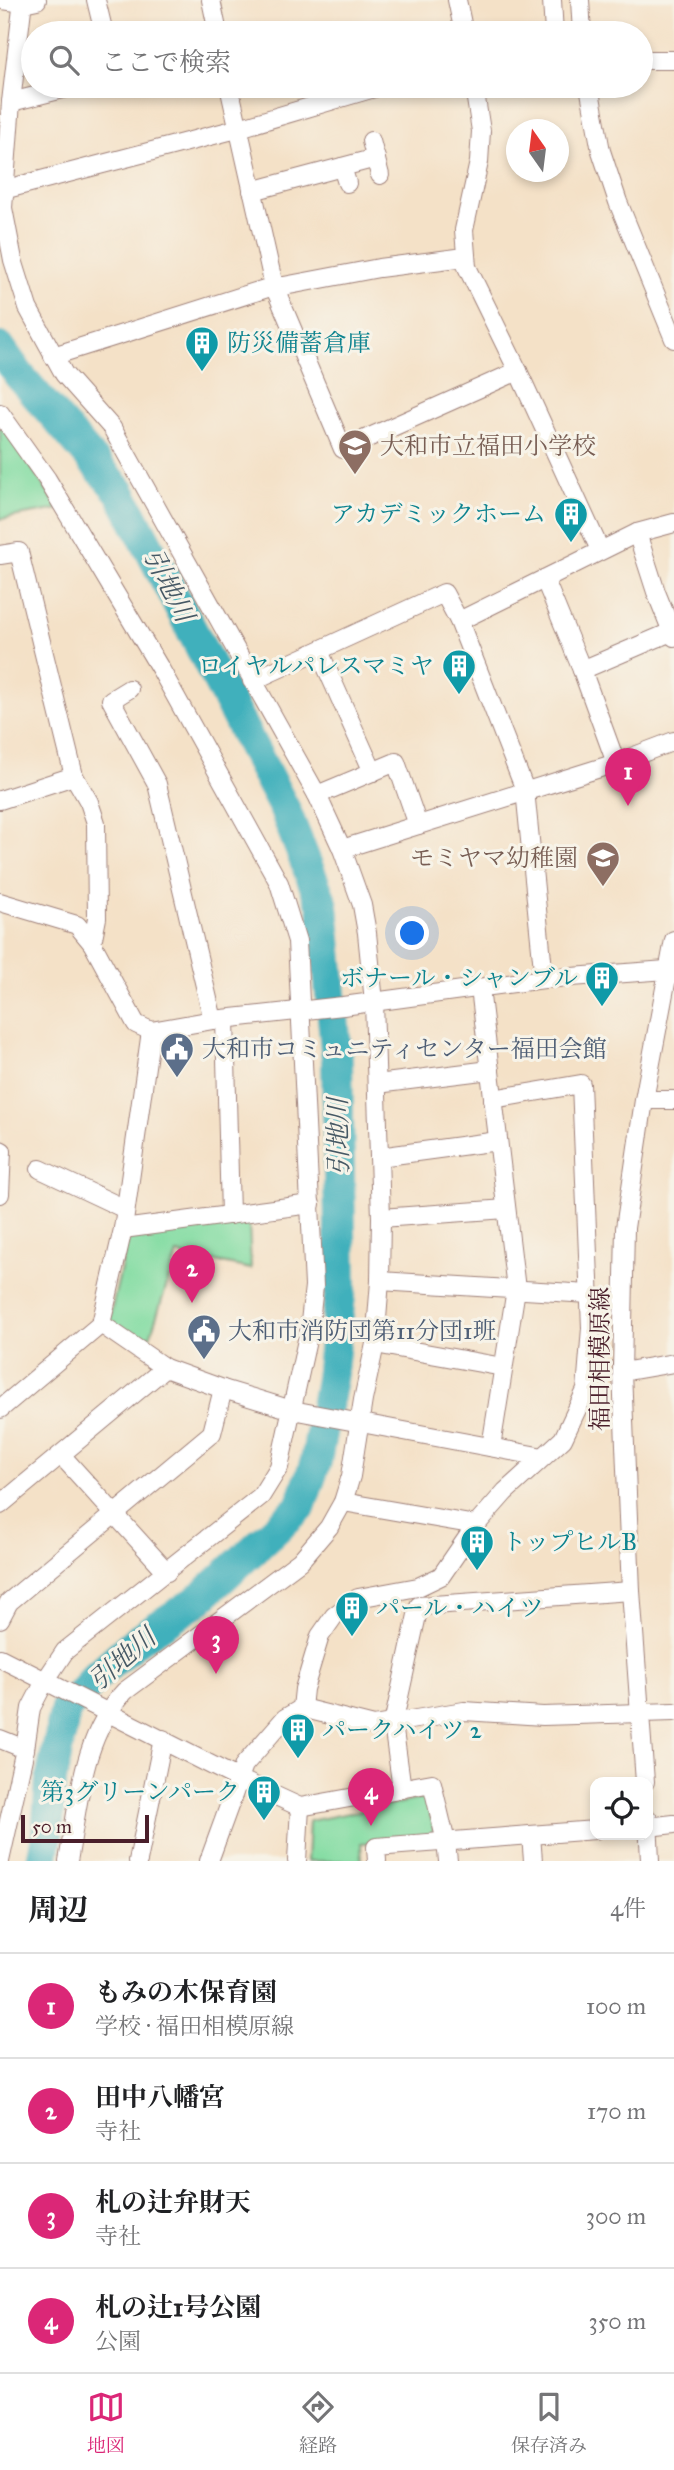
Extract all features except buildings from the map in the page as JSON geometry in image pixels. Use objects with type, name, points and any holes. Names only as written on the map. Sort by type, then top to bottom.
[{"type":"street","points":[[3,0],[28,1],[24,21]]},
{"type":"street","points":[[96,0],[101,21]]},
{"type":"street","points":[[211,0],[215,21]]},
{"type":"street","points":[[457,0],[461,21]]},
{"type":"street","points":[[552,0],[553,21]]},
{"type":"street","points":[[580,0],[581,21]]},
{"type":"street","points":[[21,40],[10,102],[3,208],[13,260],[29,308],[64,374],[112,428],[317,795],[342,849],[362,905],[374,1002],[381,1218],[375,1344],[351,1476],[343,1502],[329,1527],[300,1561],[125,1691],[107,1711],[88,1753],[68,1861]]},
{"type":"street","points":[[653,60],[674,60]]},
{"type":"street","points":[[10,102],[26,98]]},
{"type":"street","points":[[232,98],[274,286],[343,449],[518,371]]},
{"type":"street","points":[[3,190],[340,98]]},
{"type":"street","points":[[476,98],[481,141],[464,230],[467,267],[600,550]]},
{"type":"street","points":[[591,98],[601,150],[614,189],[674,340]]},
{"type":"street","points":[[252,191],[345,175],[376,158]]},
{"type":"street","points":[[53,356],[274,286],[465,257]]},
{"type":"street","points":[[0,413],[47,479],[161,670],[279,883],[297,941],[307,1010],[314,1286],[299,1411],[279,1467],[261,1496],[65,1651],[51,1684],[31,1708],[4,1829],[0,1861]]},
{"type":"street","points":[[459,621],[637,533],[674,523]]},
{"type":"street","points":[[582,670],[673,635],[637,533]]},
{"type":"street","points":[[0,555],[19,552],[74,776],[89,802],[96,823],[97,918],[92,943]]},
{"type":"street","points":[[545,580],[616,763]]},
{"type":"street","points":[[252,681],[444,593],[459,621],[525,790],[544,979]]},
{"type":"street","points":[[318,651],[373,772]]},
{"type":"street","points":[[128,689],[111,700],[157,784],[219,1020],[230,1215]]},
{"type":"street","points":[[342,849],[616,763],[674,741]]},
{"type":"street","points":[[317,795],[396,762],[418,825]]},
{"type":"street","points":[[0,800],[74,776]]},
{"type":"street","points":[[0,902],[78,925],[92,943],[136,1024],[151,1031],[544,979],[667,970]]},
{"type":"street","name":"福田相模原線","points":[[644,1777],[631,1591],[622,1372],[625,1228],[644,1100],[674,940]]},
{"type":"street","points":[[480,988],[516,1289],[491,1447]]},
{"type":"street","points":[[0,1409],[101,1324],[123,1229],[151,1031]]},
{"type":"street","points":[[377,1084],[490,1070]]},
{"type":"street","points":[[302,1709],[304,1689],[320,1636],[334,1616],[358,1598],[418,1587],[441,1576],[476,1525],[505,1492],[563,1439],[586,1390],[591,1328],[581,1084],[493,1099]]},
{"type":"street","points":[[644,1100],[674,1100]]},
{"type":"street","points":[[379,1157],[498,1141]]},
{"type":"street","points":[[0,1150],[0,1194]]},
{"type":"street","points":[[40,1169],[125,1209]]},
{"type":"street","points":[[123,1229],[311,1204]]},
{"type":"street","points":[[381,1218],[506,1209]]},
{"type":"street","points":[[380,1282],[589,1294]]},
{"type":"street","points":[[101,1324],[165,1368],[223,1389],[299,1411],[544,1457]]},
{"type":"street","points":[[375,1344],[503,1367]]},
{"type":"street","points":[[622,1372],[674,1363]]},
{"type":"street","points":[[0,1505],[165,1368]]},
{"type":"street","points":[[0,1619],[9,1602],[212,1433],[223,1389]]},
{"type":"street","points":[[61,1455],[167,1573]]},
{"type":"street","points":[[343,1502],[476,1525]]},
{"type":"street","points":[[402,1789],[393,1724],[419,1606],[631,1591]]},
{"type":"street","points":[[0,1658],[300,1807],[432,1783],[448,1861]]},
{"type":"street","points":[[209,1861],[244,1765],[285,1718],[302,1709],[374,1727],[464,1711],[543,1716],[674,1712]]},
{"type":"street","points":[[0,1739],[24,1749]]},
{"type":"street","points":[[138,1861],[163,1740]]},
{"type":"street","points":[[297,1861],[300,1807]]},
{"type":"street","points":[[653,1826],[674,1824]]},
{"type":"street","points":[[377,1861],[376,1847],[590,1830]]},
{"type":"street","points":[[531,1835],[533,1861]]},
{"type":"street","points":[[649,1840],[650,1861]]},
{"type":"green space","points":[[0,420],[59,509],[0,519]]},
{"type":"green space","points":[[249,1222],[251,1269],[177,1254],[147,1346],[109,1321],[128,1238]]},
{"type":"green space","points":[[426,1798],[434,1830],[428,1840],[361,1843],[362,1861],[307,1861],[309,1821]]},
{"type":"waterway","name":"引地川","points":[[0,348],[19,375],[120,492],[285,810],[323,906],[337,1061],[341,1286],[331,1379],[316,1461],[300,1507],[197,1601],[137,1640],[94,1678],[66,1708],[51,1780],[42,1861]]},
{"type":"place","name":"防災備蓄倉庫","points":[[202,373]]},
{"type":"place","name":"大和市立福田小学校","points":[[355,476]]},
{"type":"place","name":"アカデミックホーム","points":[[571,544]]},
{"type":"place","name":"ロイヤルパレスマミヤ","points":[[459,696]]},
{"type":"place","name":"もみの木保育園","points":[[628,806]]},
{"type":"place","name":"モミヤマ幼稚園","points":[[603,888]]},
{"type":"place","name":"ボナール・シャンブル","points":[[602,1008]]},
{"type":"place","name":"大和市コミュニティセンター福田会館","points":[[177,1079]]},
{"type":"place","name":"田中八幡宮","points":[[192,1303]]},
{"type":"place","name":"大和市消防団第11分団1班","points":[[204,1361]]},
{"type":"place","name":"トップヒルB","points":[[477,1572]]},
{"type":"place","name":"パール・ハイツ","points":[[352,1638]]},
{"type":"place","name":"札の辻弁財天","points":[[216,1674]]},
{"type":"place","name":"パークハイツ 2","points":[[298,1760]]},
{"type":"place","name":"第3グリーンパーク","points":[[264,1822]]},
{"type":"place","name":"札の辻1号公園","points":[[371,1826]]}]
